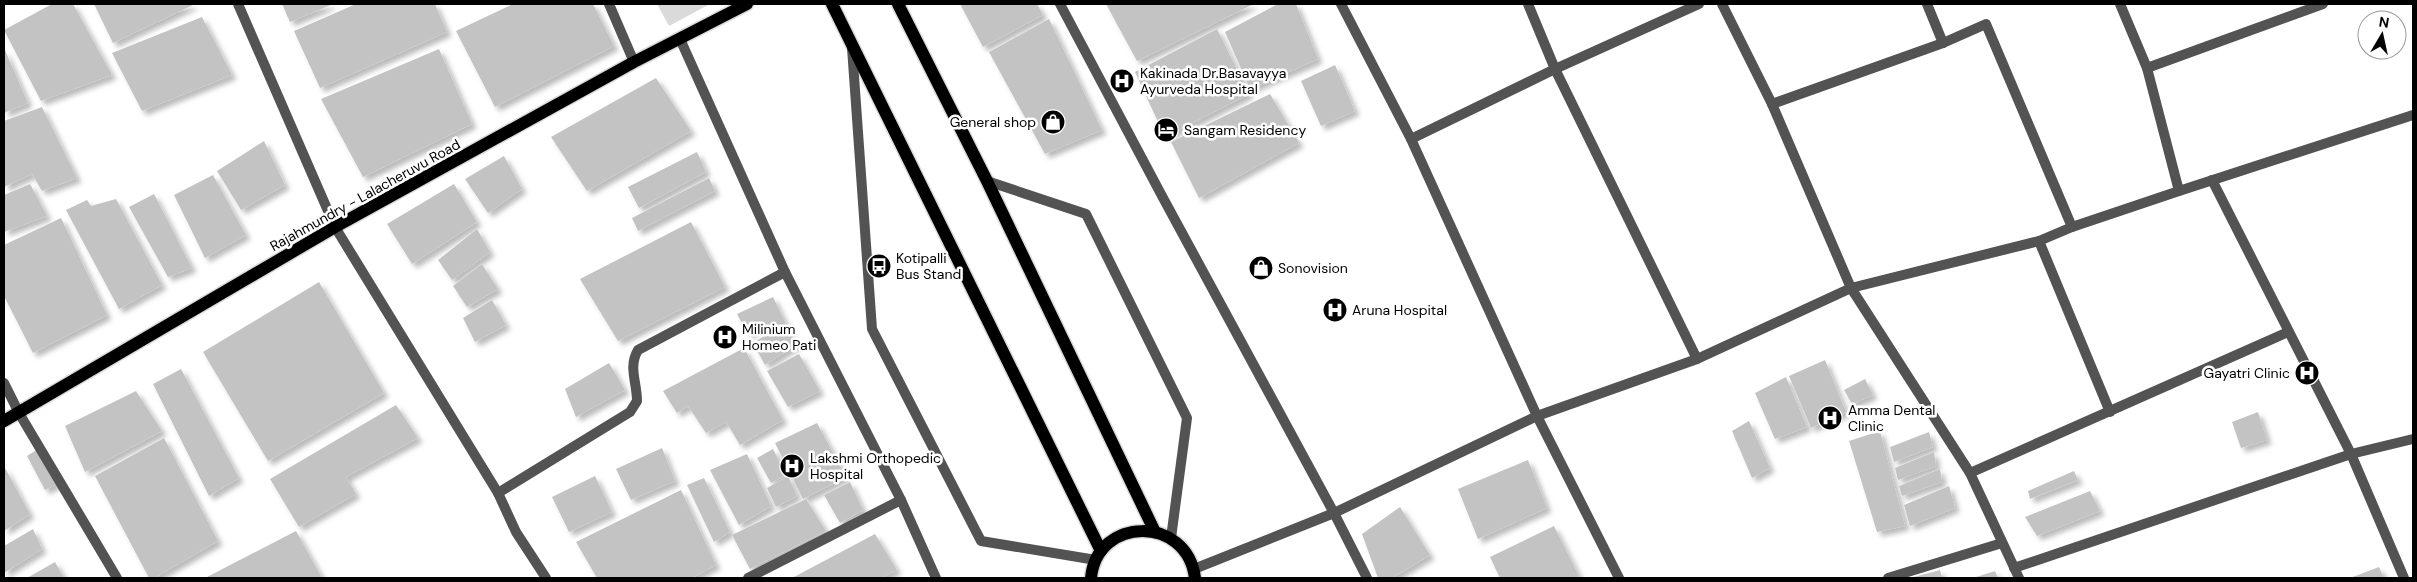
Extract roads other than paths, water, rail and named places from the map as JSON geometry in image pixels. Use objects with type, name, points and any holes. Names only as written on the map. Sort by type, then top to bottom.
[{"type":"main road","name":"Rajahmundry - Lalacheruvu Road","points":[[4,421],[335,227],[634,62],[747,4]]},
{"type":"main road","points":[[832,4],[852,43],[1095,564]]},
{"type":"main road","points":[[898,4],[987,181],[1155,532]]},
{"type":"main road","points":[[1081,578],[1095,564],[1112,540],[1140,531],[1155,532],[1171,538],[1185,552],[1195,574]]},
{"type":"street","points":[[238,4],[335,227],[498,493],[516,532],[546,578]]},
{"type":"street","points":[[608,4],[634,62]]},
{"type":"street","points":[[1060,4],[1334,512],[1367,578]]},
{"type":"street","points":[[1341,4],[1411,139],[1538,416],[1620,578]]},
{"type":"street","points":[[1528,4],[1555,69],[1697,359]]},
{"type":"street","points":[[1411,139],[1555,69],[1699,4]]},
{"type":"street","points":[[1722,4],[1772,104],[1851,288],[1970,473],[2019,578]]},
{"type":"street","points":[[1927,4],[1944,43]]},
{"type":"street","points":[[2120,4],[2147,68],[2179,191]]},
{"type":"street","points":[[2147,68],[2323,4]]},
{"type":"street","points":[[1772,104],[1944,43],[1986,24],[2072,227]]},
{"type":"street","points":[[680,39],[785,272],[901,500],[936,578]]},
{"type":"street","points":[[852,43],[872,329],[981,541],[1095,564]]},
{"type":"street","points":[[1195,574],[1334,512],[1538,416],[1697,359],[1851,288],[2039,241],[2072,227],[2413,114]]},
{"type":"street","points":[[2212,180],[2351,454],[2404,578]]},
{"type":"street","points":[[987,181],[1086,214],[1187,418],[1171,538]]},
{"type":"street","points":[[2039,241],[2110,412]]},
{"type":"street","points":[[498,493],[630,412],[637,401],[632,360],[638,350],[785,272]]},
{"type":"street","points":[[1970,473],[2288,332]]},
{"type":"street","points":[[4,382],[19,413],[117,578]]},
{"type":"street","points":[[2014,568],[2351,454],[2413,439]]},
{"type":"street","points":[[748,578],[901,500]]},
{"type":"street","points":[[1888,578],[2002,543]]},
{"type":"place","name":"Kakinada Dr.Basavayya Ayurveda Hospital","points":[[1122,81]]},
{"type":"place","name":"General shop","points":[[1053,122]]},
{"type":"place","name":"Sangam Residency","points":[[1166,130]]},
{"type":"place","name":"Kotipalli Bus Stand","points":[[879,266]]},
{"type":"place","name":"Sonovision","points":[[1261,268]]},
{"type":"place","name":"Aruna Hospital","points":[[1335,310]]},
{"type":"place","name":"Milinium Homeo Pati","points":[[725,337]]},
{"type":"place","name":"Gayatri Clinic","points":[[2307,373]]},
{"type":"place","name":"Amma Dental Clinic","points":[[1830,418]]},
{"type":"place","name":"Lakshmi Orthopedic Hospital","points":[[792,466]]}]
